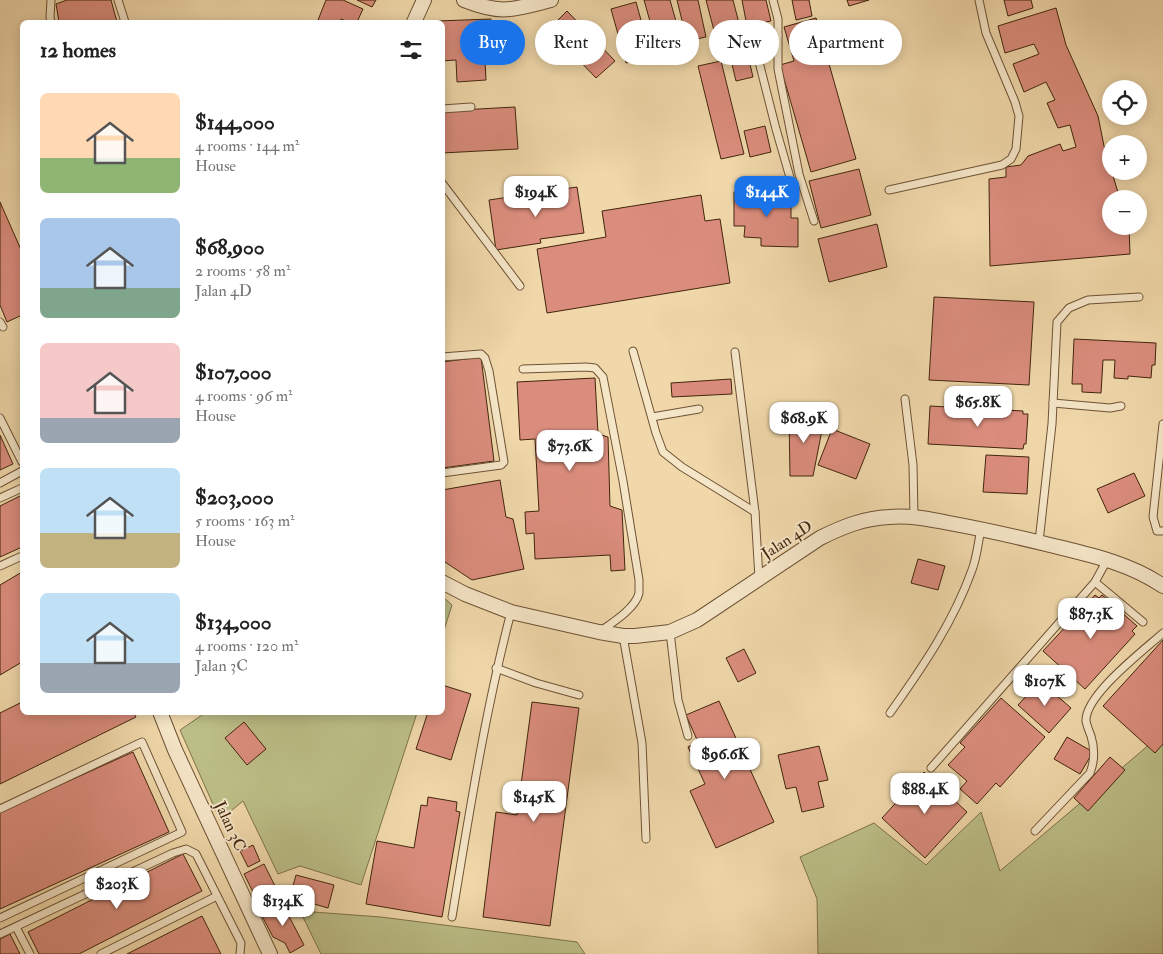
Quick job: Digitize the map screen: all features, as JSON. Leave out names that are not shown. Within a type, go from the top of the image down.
[{"type":"street","points":[[415,20],[424,0]]},
{"type":"street","points":[[464,0],[481,7],[509,10],[551,0]]},
{"type":"street","name":"Jalan 4D","points":[[445,584],[465,594],[510,612],[599,632],[622,636],[636,636],[670,632],[697,620],[820,538],[842,527],[864,520],[914,517],[981,529],[1106,560],[1148,575],[1163,586]]},
{"type":"street","name":"Jalan 3C","points":[[161,715],[175,750],[270,954]]},
{"type":"lane","points":[[51,0],[51,20]]},
{"type":"lane","points":[[118,0],[123,20]]},
{"type":"lane","points":[[773,0],[778,20]]},
{"type":"lane","points":[[890,190],[1002,165],[1011,159],[1016,149],[1018,116],[1015,102],[986,33],[979,0]]},
{"type":"lane","points":[[761,65],[791,181],[786,190]]},
{"type":"lane","points":[[778,65],[799,174],[814,221]]},
{"type":"lane","points":[[445,109],[472,107]]},
{"type":"lane","points":[[445,187],[520,286]]},
{"type":"lane","points":[[1039,542],[1053,403],[1057,322],[1069,308],[1088,300],[1139,297]]},
{"type":"lane","points":[[633,351],[664,452],[682,467],[755,512]]},
{"type":"lane","points":[[735,352],[755,512],[759,579]]},
{"type":"lane","points":[[445,357],[481,354],[485,358],[489,371],[504,462],[501,465],[445,473]]},
{"type":"lane","points":[[524,369],[586,367],[595,368],[603,377],[624,481],[639,580],[639,593],[635,602],[620,617],[599,632]]},
{"type":"lane","points":[[906,399],[913,465],[914,517]]},
{"type":"lane","points":[[1053,403],[1110,408],[1120,406]]},
{"type":"lane","points":[[652,418],[699,408]]},
{"type":"lane","points":[[0,418],[20,458]]},
{"type":"lane","points":[[1163,424],[1153,517],[1157,531],[1163,532]]},
{"type":"lane","points":[[0,483],[20,472]]},
{"type":"lane","points":[[0,498],[20,489]]},
{"type":"lane","points":[[890,713],[931,654],[959,602],[973,568],[981,529]]},
{"type":"lane","points":[[0,566],[20,557]]},
{"type":"lane","points":[[931,768],[1095,582],[1106,560]]},
{"type":"lane","points":[[1095,582],[1143,622]]},
{"type":"lane","points":[[452,917],[481,744],[496,668],[510,612]]},
{"type":"lane","points":[[670,632],[678,700],[688,736]]},
{"type":"lane","points":[[1035,831],[1090,773],[1094,751],[1086,722],[1088,711],[1094,700],[1109,681],[1163,633]]},
{"type":"lane","points":[[622,636],[642,743],[646,839]]},
{"type":"lane","points":[[496,668],[536,683],[579,695]]},
{"type":"lane","points":[[0,809],[142,742],[182,832],[0,918]]},
{"type":"lane","points":[[0,934],[173,853],[186,849],[196,854],[241,943],[240,954]]},
{"type":"lane","points":[[101,954],[217,896]]},
{"type":"lane","points":[[16,927],[30,954]]},
{"type":"green space","points":[[445,599],[452,605],[445,627]]},
{"type":"green space","points":[[202,715],[416,715],[361,885],[300,866],[278,874],[243,801],[220,820],[180,730]]},
{"type":"green space","points":[[1163,733],[1163,954],[818,954],[817,899],[800,857],[874,823],[926,865],[981,812],[1000,871]]},
{"type":"green space","points":[[300,911],[381,917],[577,942],[585,954],[321,954]]},
{"type":"building","points":[[67,0],[111,0],[116,20],[59,20],[56,4]]},
{"type":"building","points":[[326,0],[343,0],[363,9],[358,20],[318,20]]},
{"type":"building","points":[[357,0],[376,0],[372,7]]},
{"type":"building","points":[[644,0],[670,0],[676,20],[650,20]]},
{"type":"building","points":[[677,0],[698,0],[706,37],[699,38],[699,20],[682,20]]},
{"type":"building","points":[[706,0],[733,0],[738,20],[711,20]]},
{"type":"building","points":[[742,0],[766,0],[771,20],[746,20]]},
{"type":"building","points":[[792,0],[809,0],[812,16],[796,20]]},
{"type":"building","points":[[847,0],[869,0],[849,6]]},
{"type":"building","points":[[1004,0],[1031,0],[1033,8],[1008,16]]},
{"type":"building","points":[[636,2],[641,20],[616,20],[616,27],[611,9]]},
{"type":"building","points":[[1056,8],[1066,45],[1098,116],[1102,136],[1102,180],[1114,180],[1117,190],[1102,190],[1102,235],[1129,235],[1130,254],[990,266],[989,179],[1006,177],[1006,167],[1021,165],[1028,156],[1060,144],[1063,151],[1076,147],[1070,125],[1058,128],[1047,103],[1055,100],[1046,82],[1024,92],[1013,64],[1039,54],[1034,44],[1005,53],[998,26]]},
{"type":"building","points":[[567,11],[576,20],[558,20]]},
{"type":"building","points":[[460,20],[460,65],[485,65],[486,80],[457,82],[456,60],[445,61],[445,21]]},
{"type":"building","points":[[789,26],[789,44],[784,27]]},
{"type":"building","points":[[606,52],[615,61],[596,78],[584,65],[606,65]]},
{"type":"building","points":[[789,62],[789,65],[829,65],[856,159],[811,172],[780,65]]},
{"type":"building","points":[[709,64],[722,65],[744,154],[721,159],[698,66]]},
{"type":"building","points":[[732,65],[750,65],[753,77],[736,81]]},
{"type":"building","points":[[515,107],[518,149],[445,153],[445,111]]},
{"type":"building","points":[[765,126],[771,152],[750,157],[744,131]]},
{"type":"building","points":[[859,169],[871,215],[821,228],[809,181]]},
{"type":"building","points":[[577,187],[584,233],[540,239],[541,243],[496,250],[489,200]]},
{"type":"building","points":[[734,192],[791,193],[791,218],[798,218],[798,247],[761,246],[761,238],[744,237],[745,226],[734,226]]},
{"type":"building","points":[[701,195],[705,221],[720,219],[730,283],[547,313],[537,249],[606,237],[602,211]]},
{"type":"building","points":[[0,202],[20,247],[20,316],[7,322],[0,305]]},
{"type":"building","points":[[877,224],[887,267],[829,282],[818,239]]},
{"type":"building","points":[[934,297],[1034,302],[1029,385],[929,380]]},
{"type":"building","points":[[1074,339],[1156,343],[1155,365],[1152,365],[1151,378],[1128,376],[1128,379],[1114,378],[1115,360],[1103,360],[1101,393],[1082,392],[1082,384],[1072,384]]},
{"type":"building","points":[[481,357],[494,461],[445,468],[445,362]]},
{"type":"building","points":[[595,378],[598,434],[608,437],[610,506],[622,510],[625,570],[611,571],[610,555],[535,559],[534,533],[526,534],[525,512],[539,511],[535,439],[520,440],[517,382]]},
{"type":"building","points":[[731,379],[732,394],[672,397],[671,383]]},
{"type":"building","points":[[930,406],[1023,411],[1023,414],[1028,414],[1026,444],[1024,444],[1023,449],[928,444]]},
{"type":"building","points":[[825,415],[813,476],[790,476],[789,416]]},
{"type":"building","points":[[832,429],[870,444],[856,479],[818,465]]},
{"type":"building","points":[[0,435],[13,464],[0,470]]},
{"type":"building","points":[[986,455],[1029,457],[1027,494],[983,492]]},
{"type":"building","points":[[1134,473],[1145,496],[1108,513],[1097,489]]},
{"type":"building","points":[[500,480],[506,517],[513,519],[524,569],[472,580],[445,562],[445,489]]},
{"type":"building","points":[[20,496],[20,548],[0,557],[0,506]]},
{"type":"building","points":[[918,559],[945,566],[938,590],[911,583]]},
{"type":"building","points":[[20,573],[20,663],[0,675],[0,585]]},
{"type":"building","points":[[1095,595],[1099,598],[1102,595],[1137,626],[1132,631],[1135,634],[1085,689],[1043,651]]},
{"type":"building","points":[[1163,640],[1163,744],[1155,753],[1103,706]]},
{"type":"building","points":[[744,649],[756,673],[738,682],[726,658]]},
{"type":"building","points":[[1040,681],[1071,708],[1049,733],[1018,705]]},
{"type":"building","points":[[445,686],[471,694],[451,760],[416,749],[427,715],[445,715]]},
{"type":"building","points":[[1001,698],[1045,737],[1000,787],[996,783],[977,804],[960,789],[967,781],[948,765],[965,747],[960,743]]},
{"type":"building","points":[[719,701],[774,822],[716,848],[690,791],[705,784],[688,747],[698,742],[686,715]]},
{"type":"building","points":[[532,702],[579,708],[550,926],[483,917],[496,812],[517,815]]},
{"type":"building","points":[[20,703],[20,715],[135,715],[136,717],[0,784],[0,713]]},
{"type":"building","points":[[244,722],[266,749],[247,765],[225,738]]},
{"type":"building","points":[[1067,737],[1093,752],[1080,774],[1054,759]]},
{"type":"building","points":[[819,746],[828,780],[818,782],[824,807],[802,812],[796,787],[786,789],[778,755]]},
{"type":"building","points":[[133,752],[169,832],[0,909],[0,812]]},
{"type":"building","points":[[1110,757],[1125,770],[1088,811],[1074,798]]},
{"type":"building","points":[[924,772],[967,812],[925,858],[882,818]]},
{"type":"building","points":[[428,797],[457,802],[456,811],[460,812],[442,917],[366,904],[377,841],[414,848],[421,805],[427,806]]},
{"type":"building","points":[[253,845],[260,861],[248,867],[240,851]]},
{"type":"building","points":[[183,854],[202,891],[79,954],[39,954],[28,932]]},
{"type":"building","points":[[264,864],[279,894],[259,904],[244,874]]},
{"type":"building","points":[[296,875],[334,885],[328,908],[290,897]]},
{"type":"building","points":[[282,903],[304,945],[290,953],[285,943],[273,937],[261,914]]},
{"type":"building","points":[[202,916],[221,954],[127,954]]},
{"type":"building","points":[[10,934],[20,954],[0,954],[0,939]]}]
